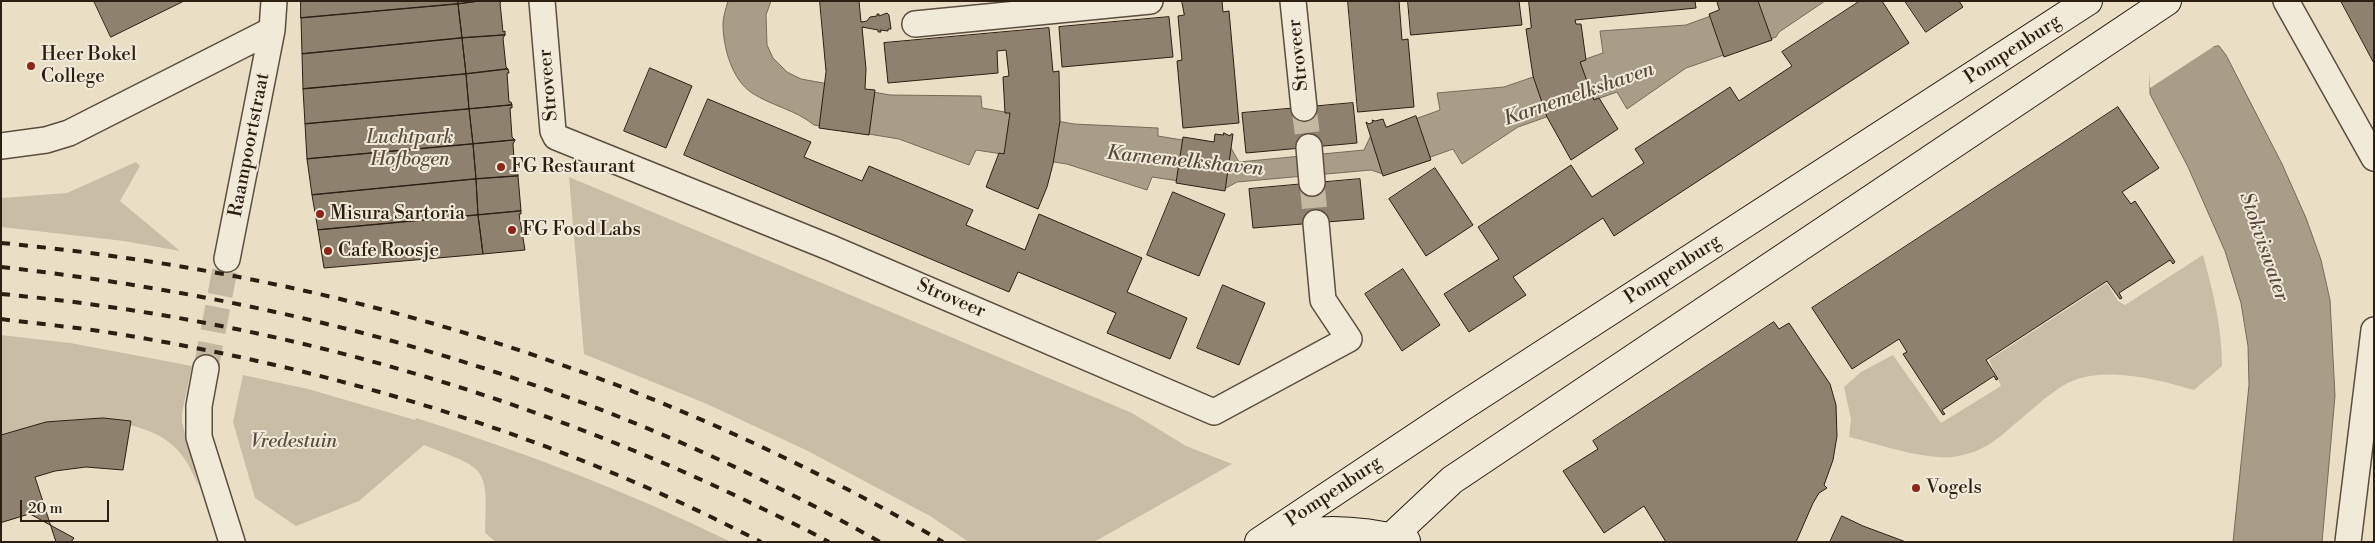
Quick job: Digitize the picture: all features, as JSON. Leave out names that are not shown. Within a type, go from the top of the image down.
[{"type":"street","name":"Raampoortstraat","points":[[227,259],[272,30],[274,1]]},
{"type":"street","name":"Stroveer","points":[[542,1],[553,130],[556,137],[831,248],[1214,412],[1349,339],[1322,300],[1316,223]]},
{"type":"street","points":[[915,24],[1150,1]]},
{"type":"street","name":"Stroveer","points":[[1293,1],[1304,108]]},
{"type":"street","name":"Pompenburg","points":[[1259,542],[1457,410],[2088,1]]},
{"type":"street","name":"Pompenburg","points":[[1269,542],[1298,534],[1315,532],[1351,532],[1396,540],[1452,480],[2167,1]]},
{"type":"street","points":[[2286,1],[2374,158]]},
{"type":"street","name":"Raampoortstraat","points":[[1,146],[46,140],[69,134],[272,30]]},
{"type":"street","points":[[1308,147],[1312,183]]},
{"type":"street","points":[[2348,542],[2374,330]]},
{"type":"street","points":[[206,368],[199,406],[199,437],[232,542]]},
{"type":"green space","points":[[136,162],[140,166],[120,201],[180,251],[124,241],[1,227],[1,198],[67,193]]},
{"type":"green space","points":[[569,177],[1132,413],[1186,446],[1232,464],[1094,542],[969,542],[930,516],[808,451],[707,404],[584,354]]},
{"type":"green space","points":[[2203,255],[2219,323],[2222,366],[2194,390],[2126,375],[2091,376],[2075,380],[2049,395],[1990,444],[1976,451],[1958,456],[1933,457],[1849,437],[1851,419],[1844,387],[1861,372],[1893,355],[1941,423],[2001,386],[1989,360],[2107,283],[2118,301],[2125,305]]},
{"type":"green space","points":[[1,335],[70,343],[192,366],[182,413],[182,422],[199,487],[187,463],[174,446],[155,434],[130,425],[130,421],[97,419],[65,421],[33,426],[1,435]]},
{"type":"green space","name":"Vredestuin","points":[[243,375],[308,389],[415,420],[416,418],[496,445],[576,474],[654,506],[731,542],[496,542],[485,533],[485,494],[479,472],[460,460],[424,445],[359,501],[296,526],[255,498],[233,422]]},
{"type":"water","name":"Karnemelkshaven","points":[[728,1],[771,1],[766,15],[767,45],[773,58],[787,72],[801,79],[890,95],[981,96],[982,108],[1074,124],[1158,128],[1158,136],[1231,148],[1239,162],[1364,150],[1371,135],[1440,110],[1437,93],[1504,87],[1603,53],[1600,31],[1686,25],[1752,1],[1825,1],[1779,32],[1776,37],[1686,68],[1627,109],[1617,92],[1518,127],[1462,164],[1453,149],[1383,174],[1371,170],[1237,182],[1226,188],[1152,177],[1147,190],[1067,164],[976,150],[969,165],[899,139],[814,125],[800,115],[752,93],[739,80],[730,62],[723,33],[723,21]]},
{"type":"water","name":"Stokviswater","points":[[2219,46],[2226,55],[2282,164],[2306,218],[2321,260],[2330,300],[2335,396],[2322,542],[2233,542],[2249,385],[2248,346],[2241,303],[2225,251],[2188,167],[2150,94],[2150,69],[2206,48]]},
{"type":"pier","points":[[2112,1],[2183,1],[2207,45],[2216,45],[2150,88],[2149,72]]},
{"type":"building","points":[[94,1],[184,1],[111,37]]},
{"type":"building","points":[[301,1],[458,1],[458,4],[301,18]]},
{"type":"building","points":[[458,1],[480,1],[458,4]]},
{"type":"building","points":[[502,1],[500,3],[503,32],[505,31],[505,35],[462,38],[458,4]]},
{"type":"building","points":[[820,1],[859,1],[861,22],[867,21],[870,17],[877,16],[877,14],[879,16],[887,13],[889,15],[891,29],[888,29],[888,31],[880,30],[881,32],[878,32],[878,30],[862,27],[866,69],[865,89],[875,90],[869,135],[819,128],[826,72]]},
{"type":"building","points":[[1182,1],[1222,1],[1223,12],[1229,11],[1239,123],[1183,128],[1177,61],[1182,60],[1178,16],[1184,15]]},
{"type":"building","points":[[1348,1],[1399,1],[1402,40],[1408,39],[1414,107],[1358,112]]},
{"type":"building","points":[[1408,1],[1519,1],[1522,25],[1411,35]]},
{"type":"building","points":[[1529,1],[1695,1],[1696,8],[1575,20],[1576,24],[1581,24],[1586,60],[1580,62],[1594,100],[1599,98],[1618,129],[1571,160],[1547,117],[1533,76],[1526,29],[1531,28]]},
{"type":"building","points":[[1717,1],[1758,1],[1772,40],[1724,57],[1709,14],[1719,10]]},
{"type":"building","points":[[1860,1],[1882,1],[1909,43],[1614,236],[1603,218],[1513,277],[1526,295],[1469,332],[1444,294],[1499,259],[1478,227],[1571,165],[1592,197],[1644,163],[1635,149],[1730,87],[1739,101],[1792,66],[1782,52]]},
{"type":"building","points":[[1905,1],[1959,1],[1963,7],[1926,32]]},
{"type":"building","points":[[2341,1],[2374,1],[2374,63]]},
{"type":"building","points":[[458,4],[462,38],[302,54],[301,18]]},
{"type":"building","points":[[1169,17],[1173,57],[1062,67],[1059,27]]},
{"type":"building","points":[[1049,28],[1053,72],[1059,71],[1060,121],[1053,164],[1047,187],[1038,209],[986,187],[999,153],[1004,154],[1010,113],[1005,113],[1003,77],[1009,76],[1006,50],[997,51],[998,73],[888,83],[884,43]]},
{"type":"building","points":[[505,35],[503,38],[506,67],[508,69],[466,74],[462,38]]},
{"type":"building","points":[[462,38],[466,74],[303,89],[302,54]]},
{"type":"building","points":[[650,68],[692,86],[666,148],[624,131]]},
{"type":"building","points":[[508,69],[509,102],[512,105],[469,109],[466,74]]},
{"type":"building","points":[[466,74],[469,109],[305,124],[303,89]]},
{"type":"building","points":[[708,99],[811,142],[804,157],[862,181],[869,166],[973,210],[966,225],[1025,250],[1039,214],[1142,258],[1127,292],[1187,318],[1170,359],[1107,333],[1116,313],[1081,298],[1018,272],[1009,292],[684,155]]},
{"type":"building","points":[[1353,103],[1357,143],[1246,153],[1242,113]]},
{"type":"building","points":[[512,105],[512,108],[510,108],[512,137],[515,140],[473,144],[469,109]]},
{"type":"building","points":[[2118,107],[2159,168],[2122,192],[2131,204],[2135,201],[2175,262],[2173,264],[2170,260],[2119,293],[2122,298],[2120,299],[2107,281],[1986,360],[1998,379],[1996,380],[1994,376],[1942,410],[1945,414],[1943,415],[1903,354],[1907,352],[1899,339],[1852,369],[1812,308]]},
{"type":"building","points":[[469,109],[473,144],[307,159],[305,124]]},
{"type":"building","points":[[1416,116],[1431,160],[1383,176],[1366,122],[1369,124],[1373,122],[1372,120],[1383,119],[1386,127]]},
{"type":"building","points":[[1224,133],[1230,136],[1233,134],[1225,191],[1176,183],[1183,137],[1214,142],[1215,134],[1223,135]]},
{"type":"building","points":[[515,140],[513,144],[515,173],[518,172],[518,176],[476,179],[473,144]]},
{"type":"building","points":[[473,144],[476,179],[312,195],[307,159]]},
{"type":"building","points":[[1435,168],[1473,225],[1426,256],[1389,199]]},
{"type":"building","points":[[518,176],[521,211],[478,215],[476,179]]},
{"type":"building","points":[[476,179],[478,215],[318,230],[312,195]]},
{"type":"building","points":[[1360,179],[1364,219],[1253,228],[1249,189]]},
{"type":"building","points":[[1173,192],[1225,214],[1199,276],[1147,255]]},
{"type":"building","points":[[521,211],[521,214],[519,214],[525,250],[483,254],[478,215]]},
{"type":"building","points":[[478,215],[483,254],[324,268],[318,230]]},
{"type":"building","points":[[1403,269],[1440,325],[1402,351],[1365,294]]},
{"type":"building","points":[[1223,285],[1265,303],[1239,365],[1197,348]]},
{"type":"building","points":[[1774,322],[1779,329],[1789,323],[1830,384],[1836,405],[1837,436],[1833,460],[1824,485],[1827,488],[1819,493],[1813,503],[1796,542],[1666,542],[1644,506],[1604,533],[1563,471],[1598,449],[1593,441]]},
{"type":"building","points":[[103,418],[131,421],[123,470],[86,467],[55,471],[35,477],[56,542],[1,542],[1,435],[46,422]]},
{"type":"building","points":[[30,514],[74,538],[71,542],[1,542],[1,523]]},
{"type":"building","points":[[1842,516],[1863,526],[1906,542],[1830,542]]},
{"type":"tunnel","points":[[1304,108],[1309,147]]},
{"type":"tunnel","points":[[1312,183],[1316,223]]},
{"type":"tunnel","points":[[206,368],[227,259]]},
{"type":"railway","points":[[1,243],[127,258],[250,279],[371,307],[489,340],[605,381],[719,428],[832,481],[943,542]]},
{"type":"railway","points":[[1,267],[117,282],[232,303],[344,328],[455,359],[564,396],[671,438],[776,487],[880,542]]},
{"type":"railway","points":[[1,294],[98,305],[195,321],[290,341],[385,365],[479,394],[572,426],[662,463],[751,503],[829,542]]},
{"type":"railway","points":[[1,319],[98,331],[196,348],[363,387],[526,439],[606,470],[684,504],[761,542]]},
{"type":"place","name":"Heer Bokel College","points":[[31,66]]},
{"type":"place","name":"FG Restaurant","points":[[501,167]]},
{"type":"place","name":"Misura Sartoria","points":[[320,214]]},
{"type":"place","name":"FG Food Labs","points":[[512,230]]},
{"type":"place","name":"Cafe Roosje","points":[[328,251]]},
{"type":"place","name":"Vogels","points":[[1916,488]]},
{"type":"park label","name":"Luchtpark Hofbogen","points":[[410,149]]}]
